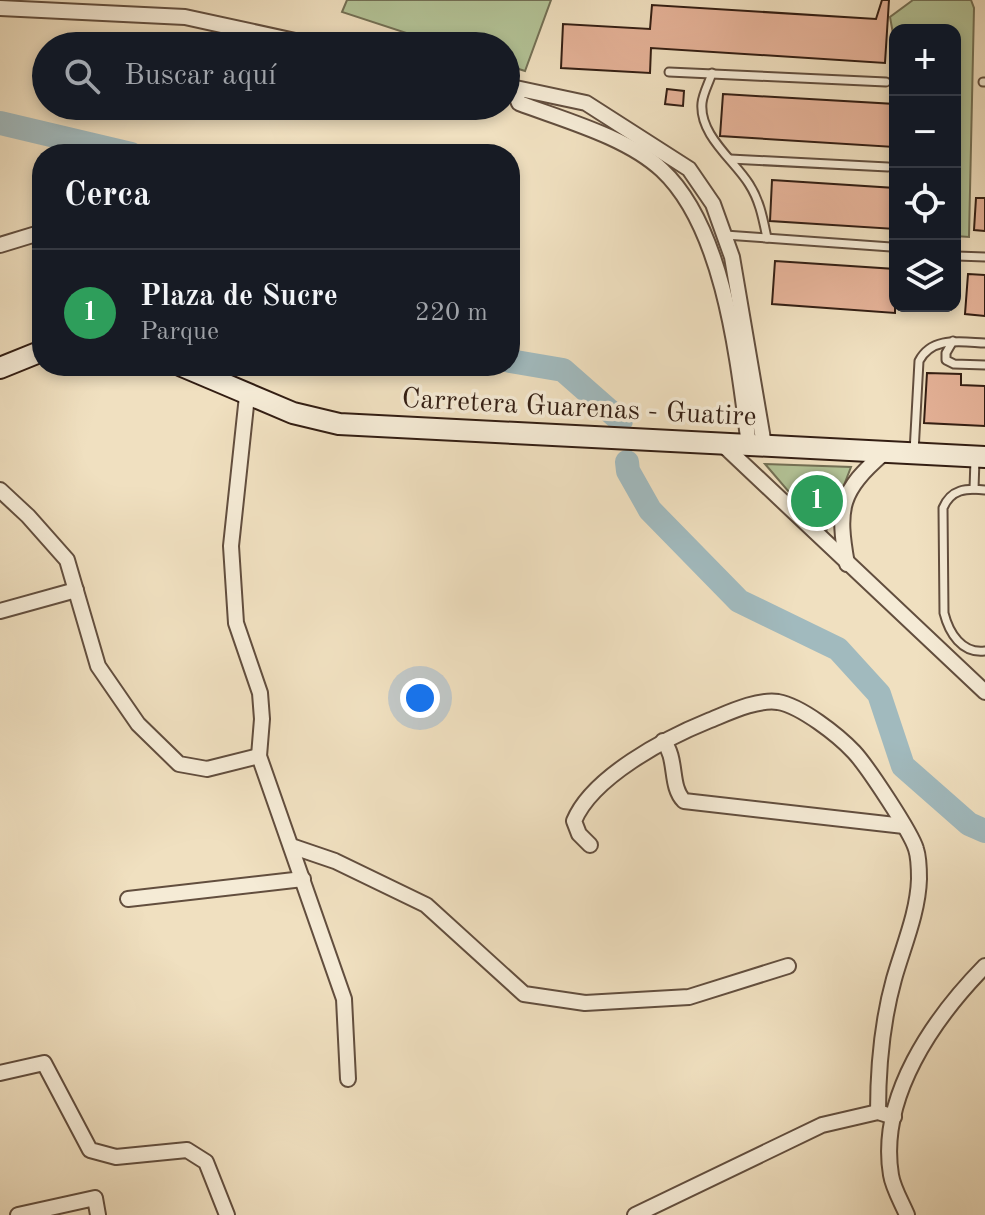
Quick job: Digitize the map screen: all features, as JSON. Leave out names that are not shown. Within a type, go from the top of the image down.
[{"type":"main road","points":[[0,368],[32,355]]},
{"type":"main road","name":"Carretera Guarenas - Guatire","points":[[204,376],[293,413],[339,424],[980,457]]},
{"type":"street","points":[[0,8],[185,17],[254,32]]},
{"type":"street","points":[[520,88],[586,103],[689,169],[713,204],[732,257],[757,445]]},
{"type":"street","points":[[520,103],[612,138],[661,168],[690,201],[707,241],[721,290],[757,445]]},
{"type":"street","points":[[0,245],[32,235]]},
{"type":"street","points":[[247,396],[231,546],[236,623],[260,693],[262,719],[259,756],[344,999],[348,1079]]},
{"type":"street","points":[[712,444],[985,692]]},
{"type":"street","points":[[847,564],[841,529],[847,495],[856,479],[884,453]]},
{"type":"street","points":[[0,490],[67,560],[98,666],[138,724],[179,764],[207,769],[259,756]]},
{"type":"street","points":[[0,611],[76,590]]},
{"type":"street","points":[[590,845],[579,834],[574,821],[597,790],[624,766],[663,741],[729,712],[766,702],[796,707],[854,752],[917,850],[919,883],[893,983],[881,1045],[878,1112]]},
{"type":"street","points":[[663,741],[670,749],[678,791],[684,801],[904,826]]},
{"type":"street","points":[[291,846],[335,861],[426,905],[524,994],[585,1003],[689,997],[788,966]]},
{"type":"street","points":[[128,899],[303,879]]},
{"type":"street","points":[[907,1215],[891,1176],[894,1117],[913,1062],[934,1026],[985,966]]},
{"type":"street","points":[[0,1073],[44,1063],[90,1150],[116,1157],[187,1150],[197,1156],[206,1162],[227,1215]]},
{"type":"street","points":[[635,1215],[822,1125],[878,1112],[894,1117]]},
{"type":"street","points":[[18,1215],[95,1198],[98,1215]]},
{"type":"lane","points":[[669,72],[886,82]]},
{"type":"lane","points":[[712,73],[702,104],[703,118],[711,135],[759,202],[767,238]]},
{"type":"lane","points":[[730,159],[888,167]]},
{"type":"lane","points":[[723,234],[889,247]]},
{"type":"lane","points":[[961,256],[985,257]]},
{"type":"lane","points":[[953,341],[946,353],[946,360],[954,364],[985,365]]},
{"type":"lane","points":[[914,454],[919,361],[924,351],[931,346],[953,341],[985,343]]},
{"type":"lane","points":[[974,489],[980,457]]},
{"type":"lane","points":[[985,490],[960,490],[947,500],[943,508],[944,613],[948,628],[959,643],[971,650],[985,651]]},
{"type":"lane","points":[[954,665],[971,650]]},
{"type":"green space","points":[[347,0],[551,0],[525,71],[520,69],[520,32],[403,32],[342,12]]},
{"type":"green space","points":[[913,0],[971,0],[974,8],[969,237],[961,236],[961,24],[891,24],[890,17]]},
{"type":"green space","points":[[765,464],[851,467],[825,534]]},
{"type":"building","points":[[882,0],[889,0],[885,63],[651,48],[650,73],[561,68],[563,24],[650,29],[652,5],[876,19]]},
{"type":"building","points":[[667,89],[684,91],[683,106],[665,104]]},
{"type":"building","points":[[723,94],[889,104],[889,147],[720,136]]},
{"type":"building","points":[[772,180],[889,188],[889,229],[770,221]]},
{"type":"building","points":[[976,198],[985,198],[985,231],[974,230]]},
{"type":"building","points":[[775,261],[889,269],[889,312],[895,313],[772,304]]},
{"type":"building","points":[[968,274],[985,275],[985,316],[965,314]]},
{"type":"building","points":[[927,373],[961,374],[961,385],[985,386],[985,426],[924,423]]},
{"type":"waterway","points":[[0,123],[89,144]]},
{"type":"waterway","points":[[520,363],[563,370],[621,421]]},
{"type":"waterway","points":[[627,462],[628,471],[650,510],[739,601],[838,649],[879,694],[903,766],[969,824],[985,831]]},
{"type":"place","name":"Plaza de Sucre","points":[[817,501]]}]
